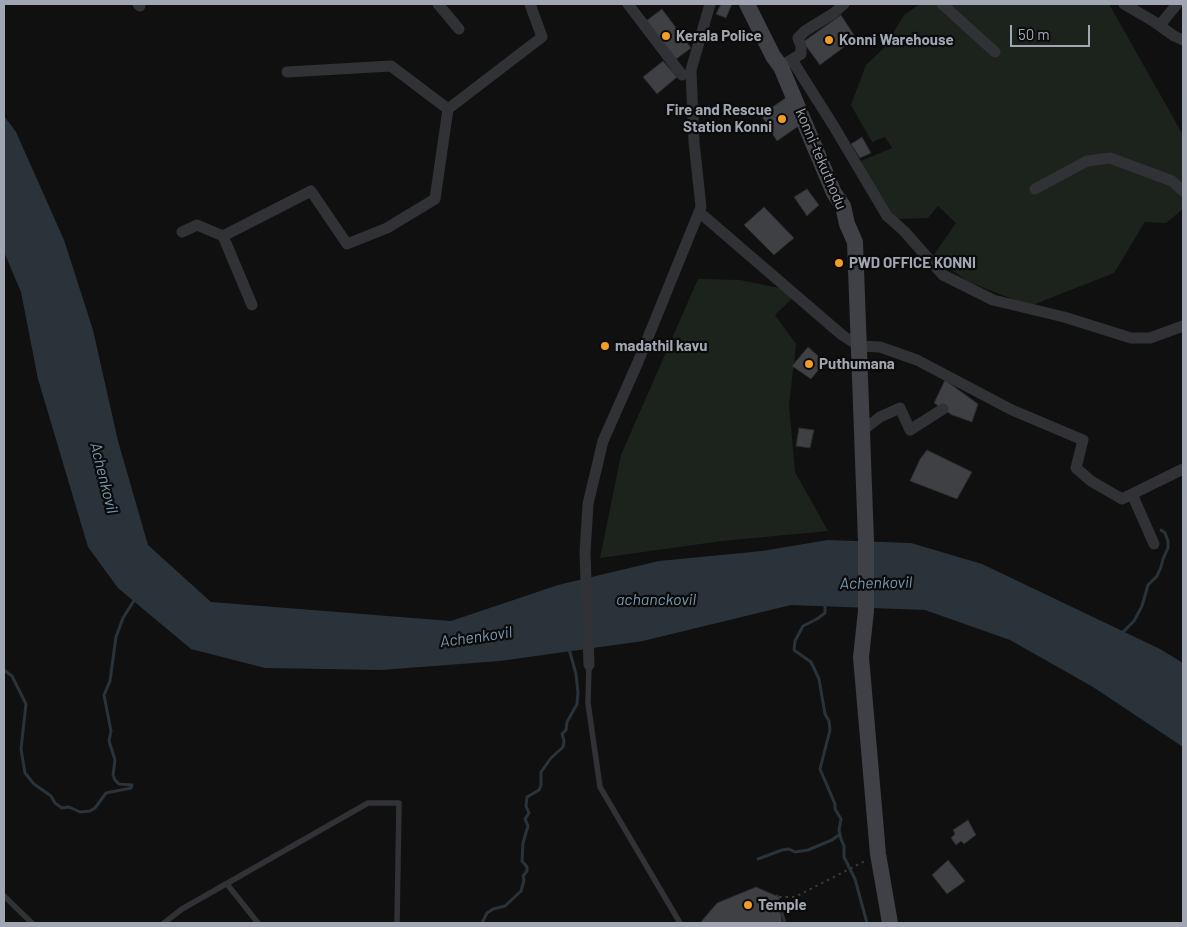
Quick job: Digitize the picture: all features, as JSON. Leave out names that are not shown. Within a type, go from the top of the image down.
[{"type":"main road","name":"konni-tekuthodu","points":[[747,4],[773,56],[786,63],[834,193],[843,206],[847,224],[855,242],[866,541],[866,611],[861,657],[878,854],[890,923]]},
{"type":"street","points":[[438,4],[459,29]]},
{"type":"street","points":[[223,236],[311,191],[347,244],[387,228],[435,199],[448,109],[542,37],[530,4]]},
{"type":"street","points":[[628,4],[682,75]]},
{"type":"street","points":[[589,664],[584,553],[588,504],[602,441],[638,362],[701,207],[694,142],[691,70],[710,4]]},
{"type":"street","points":[[844,4],[834,13],[805,30],[798,38],[801,54],[786,63],[833,125],[887,216],[904,231],[943,275],[993,300],[1064,317],[1131,338],[1150,338],[1183,326]]},
{"type":"street","points":[[942,4],[995,52]]},
{"type":"street","points":[[1124,4],[1183,40]]},
{"type":"street","points":[[1160,26],[1177,4]]},
{"type":"street","points":[[287,72],[391,66],[448,109]]},
{"type":"street","points":[[1035,189],[1087,161],[1110,158],[1172,181],[1183,191]]},
{"type":"street","points":[[698,212],[842,335],[859,346],[880,347],[917,360],[1012,410],[1083,440],[1076,468],[1091,481],[1122,499],[1183,469]]},
{"type":"street","points":[[182,232],[197,225],[223,236],[252,305]]},
{"type":"street","points":[[862,438],[880,417],[900,408],[910,430],[943,409]]},
{"type":"street","points":[[1132,494],[1154,544]]},
{"type":"lane","points":[[589,664],[588,703],[600,787],[680,923]]},
{"type":"lane","points":[[164,923],[182,909],[368,804],[399,803],[397,923]]},
{"type":"lane","points":[[227,884],[258,923]]},
{"type":"lane","points":[[4,896],[32,923]]},
{"type":"path","points":[[779,897],[795,898],[878,854]]},
{"type":"shaded area","points":[[920,4],[1109,4],[1183,135],[1183,209],[1166,223],[1145,222],[1114,273],[1030,306],[967,281],[933,256],[956,223],[938,206],[928,218],[896,219],[884,209],[861,161],[892,148],[885,137],[872,142],[851,105],[866,65],[884,48],[904,15]]},
{"type":"shaded area","points":[[698,279],[740,280],[799,292],[775,315],[796,344],[789,405],[795,472],[828,531],[722,541],[600,558],[621,455]]},
{"type":"water","name":"achanckovil","points":[[4,116],[16,132],[64,240],[93,330],[118,441],[148,545],[211,602],[451,621],[558,585],[659,561],[762,551],[828,540],[911,543],[982,564],[1160,649],[1183,663],[1183,747],[1093,687],[1010,640],[925,610],[791,605],[643,641],[500,661],[381,670],[265,668],[191,649],[118,588],[88,547],[38,379],[21,292],[4,252]]},
{"type":"building","points":[[721,4],[732,4],[726,18],[716,14]]},
{"type":"building","name":"Kerala Police","points":[[662,9],[691,48],[671,63],[642,24]]},
{"type":"building","name":"Konni Warehouse","points":[[841,15],[856,38],[820,65],[803,42]]},
{"type":"building","points":[[663,61],[677,77],[657,94],[643,77]]},
{"type":"building","name":"Fire and Rescue Station Konni","points":[[787,97],[803,123],[777,141],[761,115]]},
{"type":"building","points":[[862,137],[871,153],[860,158],[851,144]]},
{"type":"building","points":[[807,189],[819,205],[807,216],[794,197]]},
{"type":"building","points":[[764,207],[794,238],[774,255],[744,225]]},
{"type":"building","name":"Puthumana","points":[[808,347],[825,362],[811,379],[792,366]]},
{"type":"building","points":[[945,380],[978,404],[972,422],[952,415],[934,403]]},
{"type":"building","points":[[799,428],[814,430],[810,448],[796,446]]},
{"type":"building","points":[[927,450],[972,472],[957,499],[910,481],[920,459]]},
{"type":"building","points":[[968,820],[976,835],[964,844],[961,841],[956,845],[951,838],[955,834],[953,830]]},
{"type":"building","points":[[948,860],[965,881],[947,894],[932,875]]},
{"type":"building","name":"Temple","points":[[756,887],[779,897],[782,923],[700,923],[717,903]]},
{"type":"waterway","points":[[1120,635],[1134,621],[1142,606],[1148,585],[1157,576],[1161,567],[1168,548],[1165,533],[1161,530]]},
{"type":"waterway","points":[[132,785],[119,784],[113,775],[115,760],[109,741],[111,731],[104,695],[110,681],[116,637],[123,618],[135,599]]},
{"type":"waterway","points":[[825,602],[825,613],[803,626],[795,641],[794,650],[811,662],[819,679],[825,714],[829,721],[830,730],[820,769],[835,804],[835,809],[841,819],[839,830],[844,846],[844,857],[855,879],[867,923]]},
{"type":"waterway","points":[[482,923],[487,913],[493,909],[505,906],[521,891],[524,880],[523,876],[527,871],[527,867],[522,861],[523,843],[528,826],[525,819],[529,813],[526,806],[527,797],[539,790],[541,772],[551,758],[563,747],[562,734],[566,730],[567,722],[577,704],[576,674],[569,649]]},
{"type":"waterway","points":[[4,670],[12,676],[26,704],[21,749],[25,773],[34,784],[51,796],[55,803],[62,808],[69,807],[80,812],[90,811],[95,808],[106,793],[131,788],[132,785]]},
{"type":"waterway","points":[[758,859],[782,850],[789,849],[795,852],[808,850],[832,840],[840,834]]},
{"type":"waterway","points":[[777,896],[785,923]]},
{"type":"place","name":"Kerala Police","points":[[666,36]]},
{"type":"place","name":"Konni Warehouse","points":[[829,40]]},
{"type":"place","name":"Fire and Rescue Station Konni","points":[[782,119]]},
{"type":"place","name":"PWD OFFICE KONNI","points":[[839,263]]},
{"type":"place","name":"madathil kavu","points":[[605,346]]},
{"type":"place","name":"Puthumana","points":[[809,364]]},
{"type":"place","name":"Temple","points":[[748,905]]},
{"type":"water label","name":"Achenkovil","points":[[104,478]]},
{"type":"water label","name":"Achenkovil","points":[[876,583]]},
{"type":"water label","name":"Achenkovil","points":[[476,637]]}]
